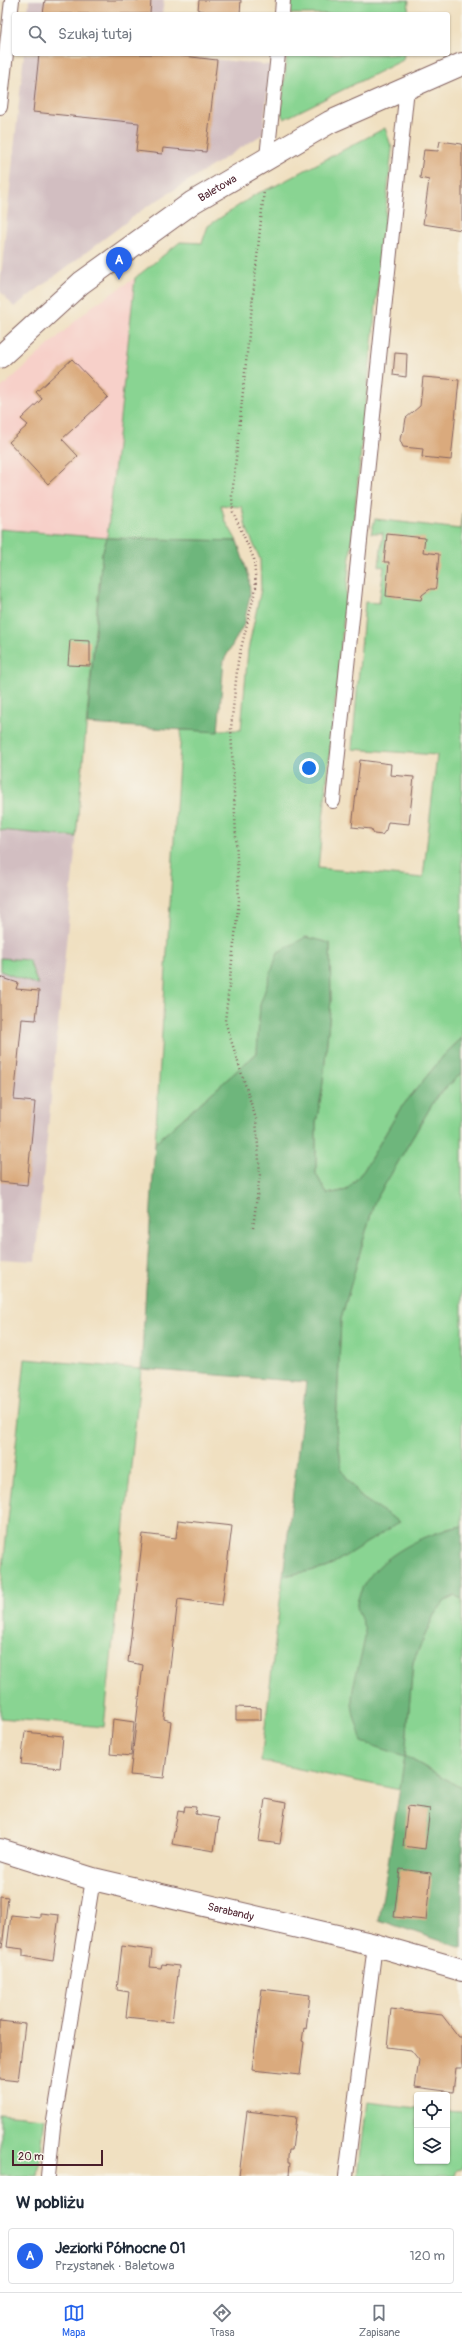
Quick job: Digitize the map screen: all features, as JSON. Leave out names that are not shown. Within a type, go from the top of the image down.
[{"type":"street","name":"Baletowa","points":[[0,357],[76,288],[109,262],[193,202],[267,157],[330,122],[462,64]]},
{"type":"street","name":"Sarabandy","points":[[0,1850],[93,1879],[375,1945],[462,1970]]},
{"type":"lane","points":[[0,107],[12,0]]},
{"type":"lane","points":[[282,12],[283,0]]},
{"type":"lane","points":[[267,157],[278,56]]},
{"type":"lane","points":[[333,801],[407,88]]},
{"type":"lane","points":[[48,2176],[53,2127],[93,1879]]},
{"type":"lane","points":[[346,2176],[375,1945]]},
{"type":"path","points":[[252,1227],[260,1174],[256,1119],[226,1021],[240,901],[231,728],[238,661],[256,587],[254,559],[233,512],[232,496],[267,157]]},
{"type":"shaded area","points":[[29,0],[164,0],[162,12],[28,12]]},
{"type":"shaded area","points":[[24,56],[185,56],[270,65],[263,134],[142,210],[14,307],[0,291]]},
{"type":"shaded area","points":[[135,278],[107,538],[0,529],[0,389],[91,307]]},
{"type":"shaded area","points":[[0,803],[79,811],[35,1261],[0,1259]]},
{"type":"green space","points":[[291,0],[409,0],[408,12],[290,12]]},
{"type":"green space","points":[[287,56],[404,56],[403,60],[284,119],[281,113]]},
{"type":"green space","points":[[385,128],[392,149],[318,868],[423,878],[437,755],[352,749],[365,602],[379,603],[384,567],[379,566],[383,533],[371,533],[375,519],[460,529],[462,513],[462,1038],[445,1054],[400,1109],[364,1170],[347,1190],[327,1194],[316,1174],[316,1123],[322,1091],[331,1001],[330,943],[260,1005],[257,1053],[155,1143],[181,730],[241,730],[248,650],[261,589],[260,559],[246,527],[242,507],[221,505],[225,520],[237,541],[107,538],[135,278],[180,242],[202,243],[208,226],[256,194],[275,186]]},
{"type":"green space","points":[[0,529],[107,538],[102,554],[76,837],[0,830]]},
{"type":"green space","points":[[107,538],[237,541],[249,577],[250,595],[244,624],[224,660],[218,732],[87,724],[102,554]]},
{"type":"green space","points":[[306,937],[330,943],[331,1001],[322,1091],[316,1123],[316,1174],[327,1194],[347,1190],[364,1170],[400,1109],[445,1054],[462,1038],[462,1073],[437,1096],[374,1203],[341,1319],[336,1426],[342,1471],[362,1498],[400,1522],[326,1568],[283,1576],[306,1382],[141,1369],[155,1143],[257,1053],[260,1005],[278,952]]},
{"type":"green space","points":[[0,958],[29,960],[38,985],[0,971]]},
{"type":"green space","points":[[462,1073],[462,1526],[447,1529],[357,1604],[366,1634],[352,1701],[405,1756],[400,1790],[261,1761],[283,1576],[326,1568],[399,1522],[362,1498],[342,1471],[336,1426],[341,1319],[374,1203],[437,1096]]},
{"type":"green space","points":[[25,1359],[141,1369],[104,1727],[0,1718],[0,1596]]},
{"type":"green space","points":[[462,1526],[462,1599],[455,1596],[445,1601],[434,1615],[413,1662],[405,1756],[362,1742],[354,1717],[352,1693],[365,1635],[357,1603],[362,1588],[371,1574],[398,1551],[431,1535]]},
{"type":"green space","points":[[455,1596],[462,1599],[462,1788],[405,1756],[413,1662],[434,1615],[445,1601]]},
{"type":"green space","points":[[405,1756],[462,1788],[462,1948],[379,1920]]},
{"type":"green space","points":[[367,2102],[414,2108],[414,2164],[450,2164],[450,2111],[462,2112],[462,2169],[457,2170],[455,2176],[358,2176]]},
{"type":"green space","points":[[0,2114],[45,2118],[38,2176],[0,2176]]},
{"type":"building","points":[[45,0],[151,0],[150,12],[43,12]]},
{"type":"building","points":[[199,0],[241,0],[240,12],[204,12],[198,10]]},
{"type":"building","points":[[39,56],[183,56],[217,60],[206,152],[163,148],[162,154],[136,151],[139,123],[33,112]]},
{"type":"building","points":[[440,141],[462,144],[462,230],[423,224],[429,180],[420,178],[424,150],[438,151]]},
{"type":"building","points":[[395,353],[407,354],[406,377],[393,375]]},
{"type":"building","points":[[72,359],[108,397],[62,439],[78,456],[48,484],[9,442],[28,425],[21,419],[42,399],[36,392]]},
{"type":"building","points":[[423,377],[459,380],[451,460],[422,457],[423,449],[403,447],[400,440],[401,434],[404,431],[406,418],[420,406]]},
{"type":"building","points":[[387,534],[425,538],[423,552],[439,554],[435,589],[430,589],[422,595],[421,600],[386,596],[389,562],[384,562]]},
{"type":"building","points":[[70,640],[90,641],[90,666],[68,665]]},
{"type":"building","points":[[360,760],[391,764],[390,775],[414,777],[409,824],[388,822],[386,830],[382,835],[374,834],[371,829],[352,827]]},
{"type":"building","points":[[0,977],[18,983],[16,989],[39,991],[36,1020],[22,1019],[14,1100],[35,1102],[27,1185],[0,1182]]},
{"type":"building","points":[[178,1520],[232,1526],[222,1605],[178,1599],[164,1719],[171,1721],[164,1778],[130,1775],[143,1665],[128,1662],[143,1534],[176,1538]]},
{"type":"building","points":[[236,1707],[261,1708],[261,1720],[236,1720]]},
{"type":"building","points":[[113,1719],[134,1722],[131,1756],[110,1754]]},
{"type":"building","points":[[25,1732],[63,1736],[60,1768],[21,1764]]},
{"type":"building","points":[[265,1799],[286,1803],[280,1844],[259,1841]]},
{"type":"building","points":[[185,1806],[196,1807],[195,1814],[219,1818],[214,1851],[172,1844],[178,1811],[184,1812]]},
{"type":"building","points":[[408,1806],[430,1809],[425,1849],[403,1846]]},
{"type":"building","points":[[400,1869],[431,1873],[426,1920],[394,1917]]},
{"type":"building","points":[[0,1896],[8,1897],[2,1948],[0,1947]]},
{"type":"building","points":[[40,1913],[59,1915],[53,1961],[23,1956],[23,1949],[7,1947],[11,1915],[40,1918]]},
{"type":"building","points":[[122,1946],[152,1950],[150,1967],[161,1968],[162,1964],[179,1966],[172,2022],[126,2017],[129,1992],[117,1990]]},
{"type":"building","points":[[262,1989],[310,1995],[306,2029],[304,2028],[302,2041],[304,2042],[300,2075],[252,2070]]},
{"type":"building","points":[[391,2009],[442,2015],[459,2037],[462,2037],[462,2068],[456,2068],[453,2092],[415,2087],[419,2060],[411,2050],[387,2047]]},
{"type":"building","points":[[0,2021],[25,2024],[18,2081],[0,2079]]},
{"type":"building","points":[[247,2111],[296,2117],[292,2150],[289,2150],[288,2157],[288,2163],[290,2163],[289,2176],[239,2176]]},
{"type":"place","name":"Jeziorki Północne 01","points":[[119,280]]}]
